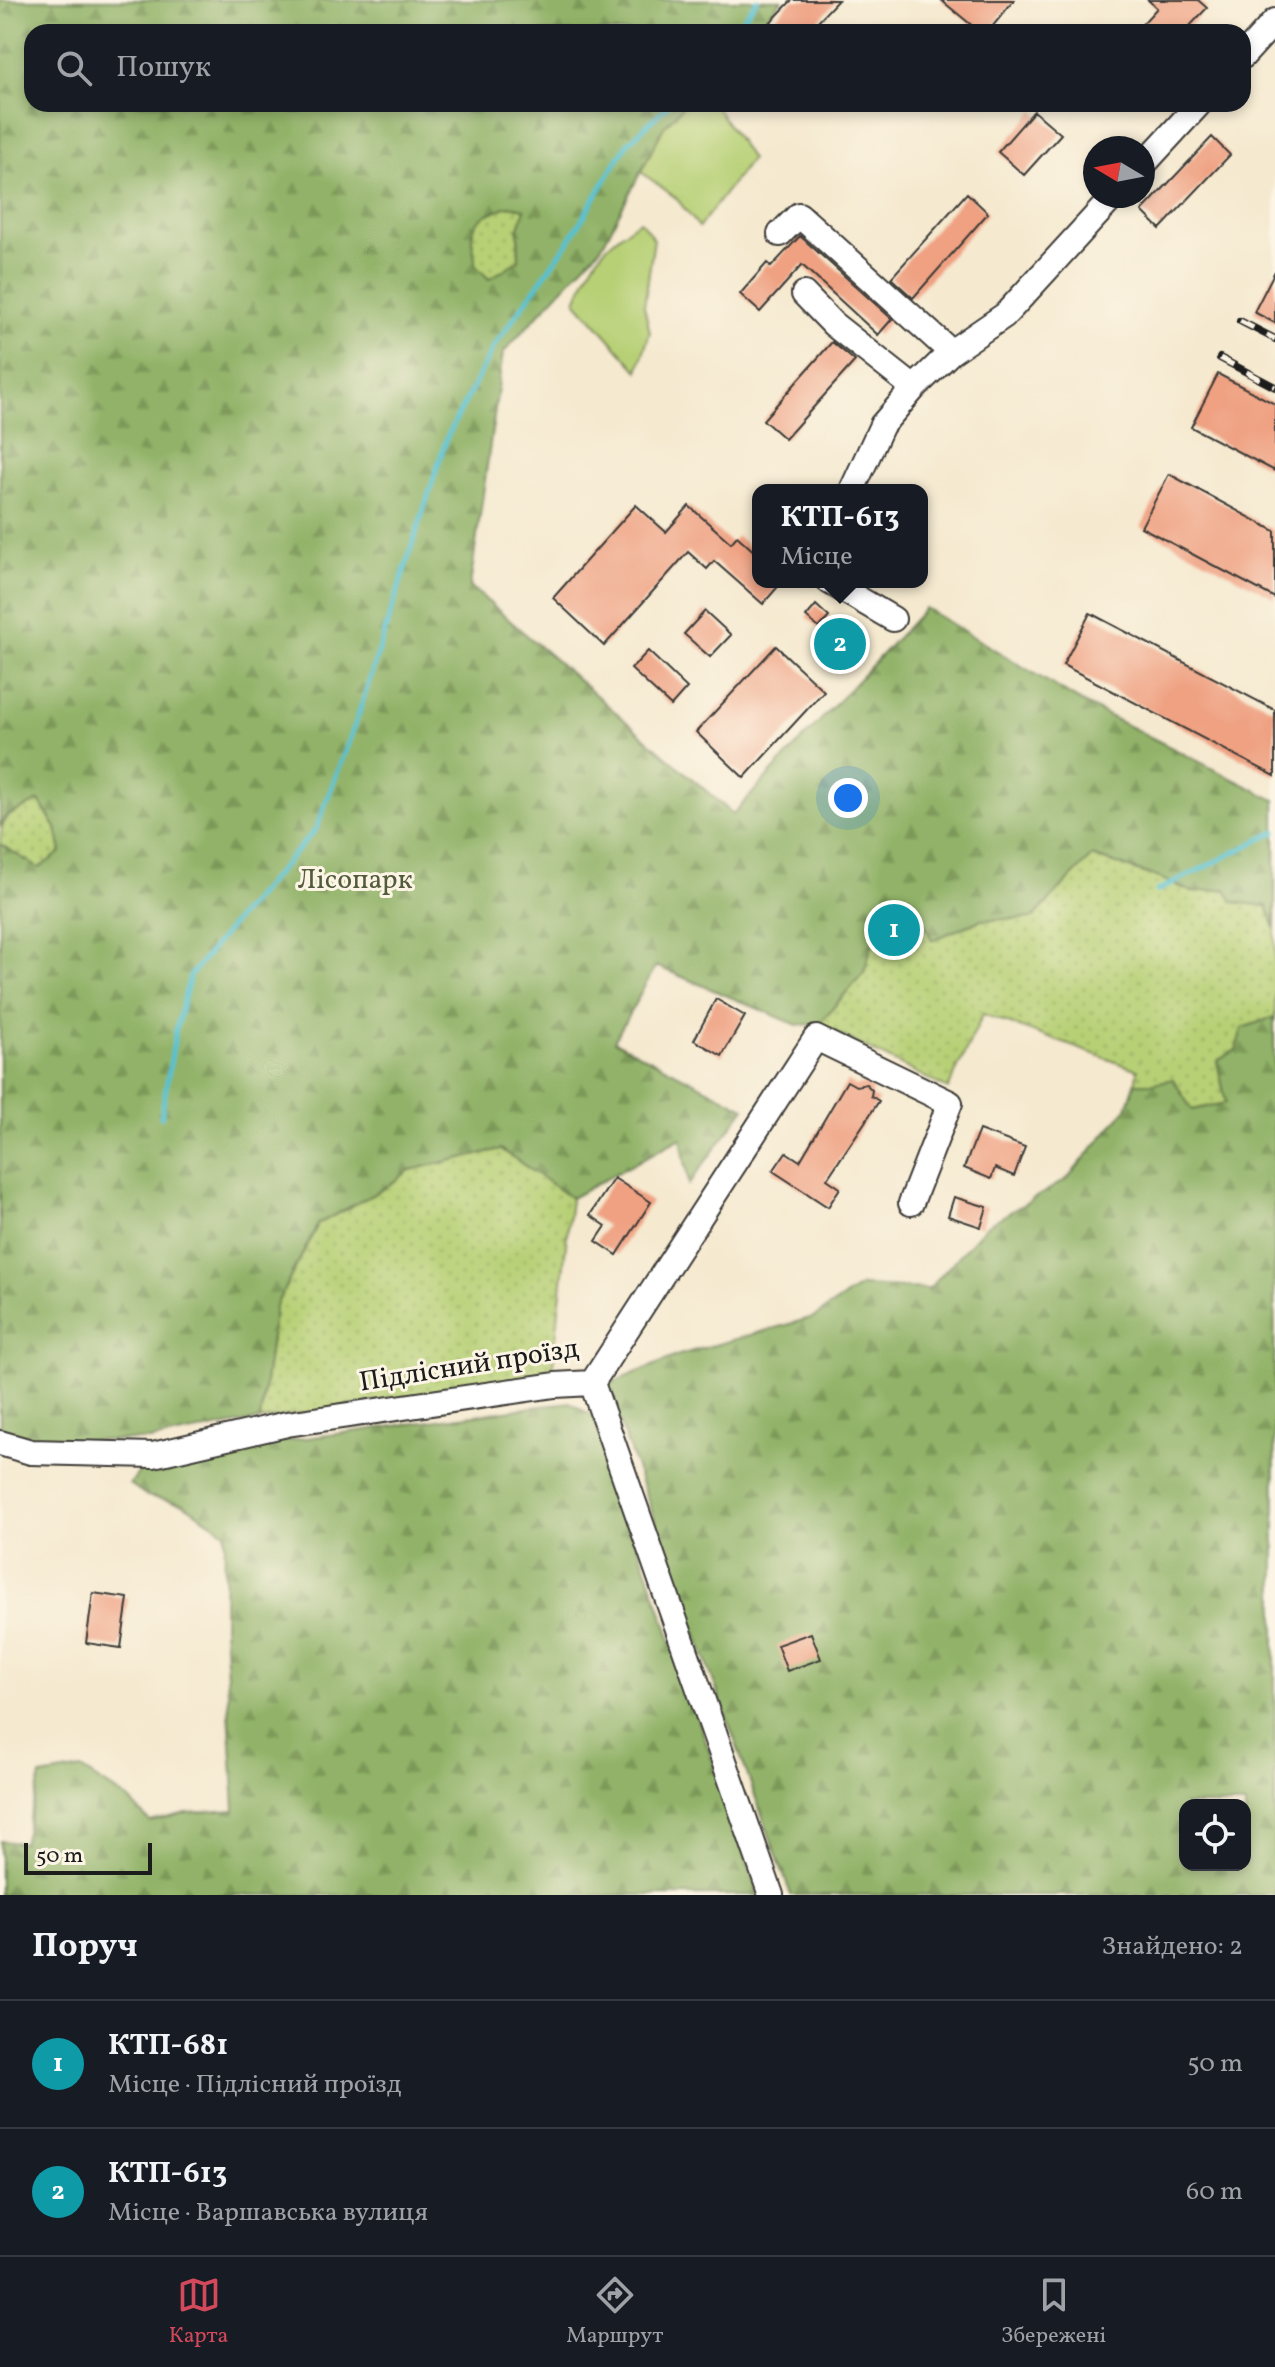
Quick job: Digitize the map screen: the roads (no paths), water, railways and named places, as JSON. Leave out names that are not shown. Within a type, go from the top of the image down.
[{"type":"street","points":[[1251,49],[1271,31]]},
{"type":"street","points":[[1155,152],[1192,112]]},
{"type":"street","points":[[855,484],[882,425],[914,388],[951,352],[1005,315],[1103,208]]},
{"type":"street","points":[[780,234],[799,215],[951,352]]},
{"type":"street","points":[[804,294],[833,324],[914,388]]},
{"type":"street","points":[[840,588],[893,619]]},
{"type":"street","name":"Підлісний проїзд","points":[[0,1443],[31,1452],[153,1455],[287,1424],[555,1385],[592,1383],[816,1038],[950,1103],[911,1203]]},
{"type":"street","points":[[592,1383],[771,1895]]},
{"type":"waterway","points":[[739,24],[757,0]]},
{"type":"waterway","points":[[161,1117],[176,1029],[190,976],[316,829],[356,722],[447,437],[494,346],[569,241],[627,144],[661,112]]},
{"type":"waterway","points":[[1157,891],[1275,832]]},
{"type":"railway","points":[[1240,321],[1275,339]]},
{"type":"railway","points":[[1220,358],[1275,387]]},
{"type":"place","name":"КТП-613","points":[[840,644]]},
{"type":"place","name":"КТП-681","points":[[894,930]]},
{"type":"park label","name":"Лісопарк","points":[[355,880]]}]
